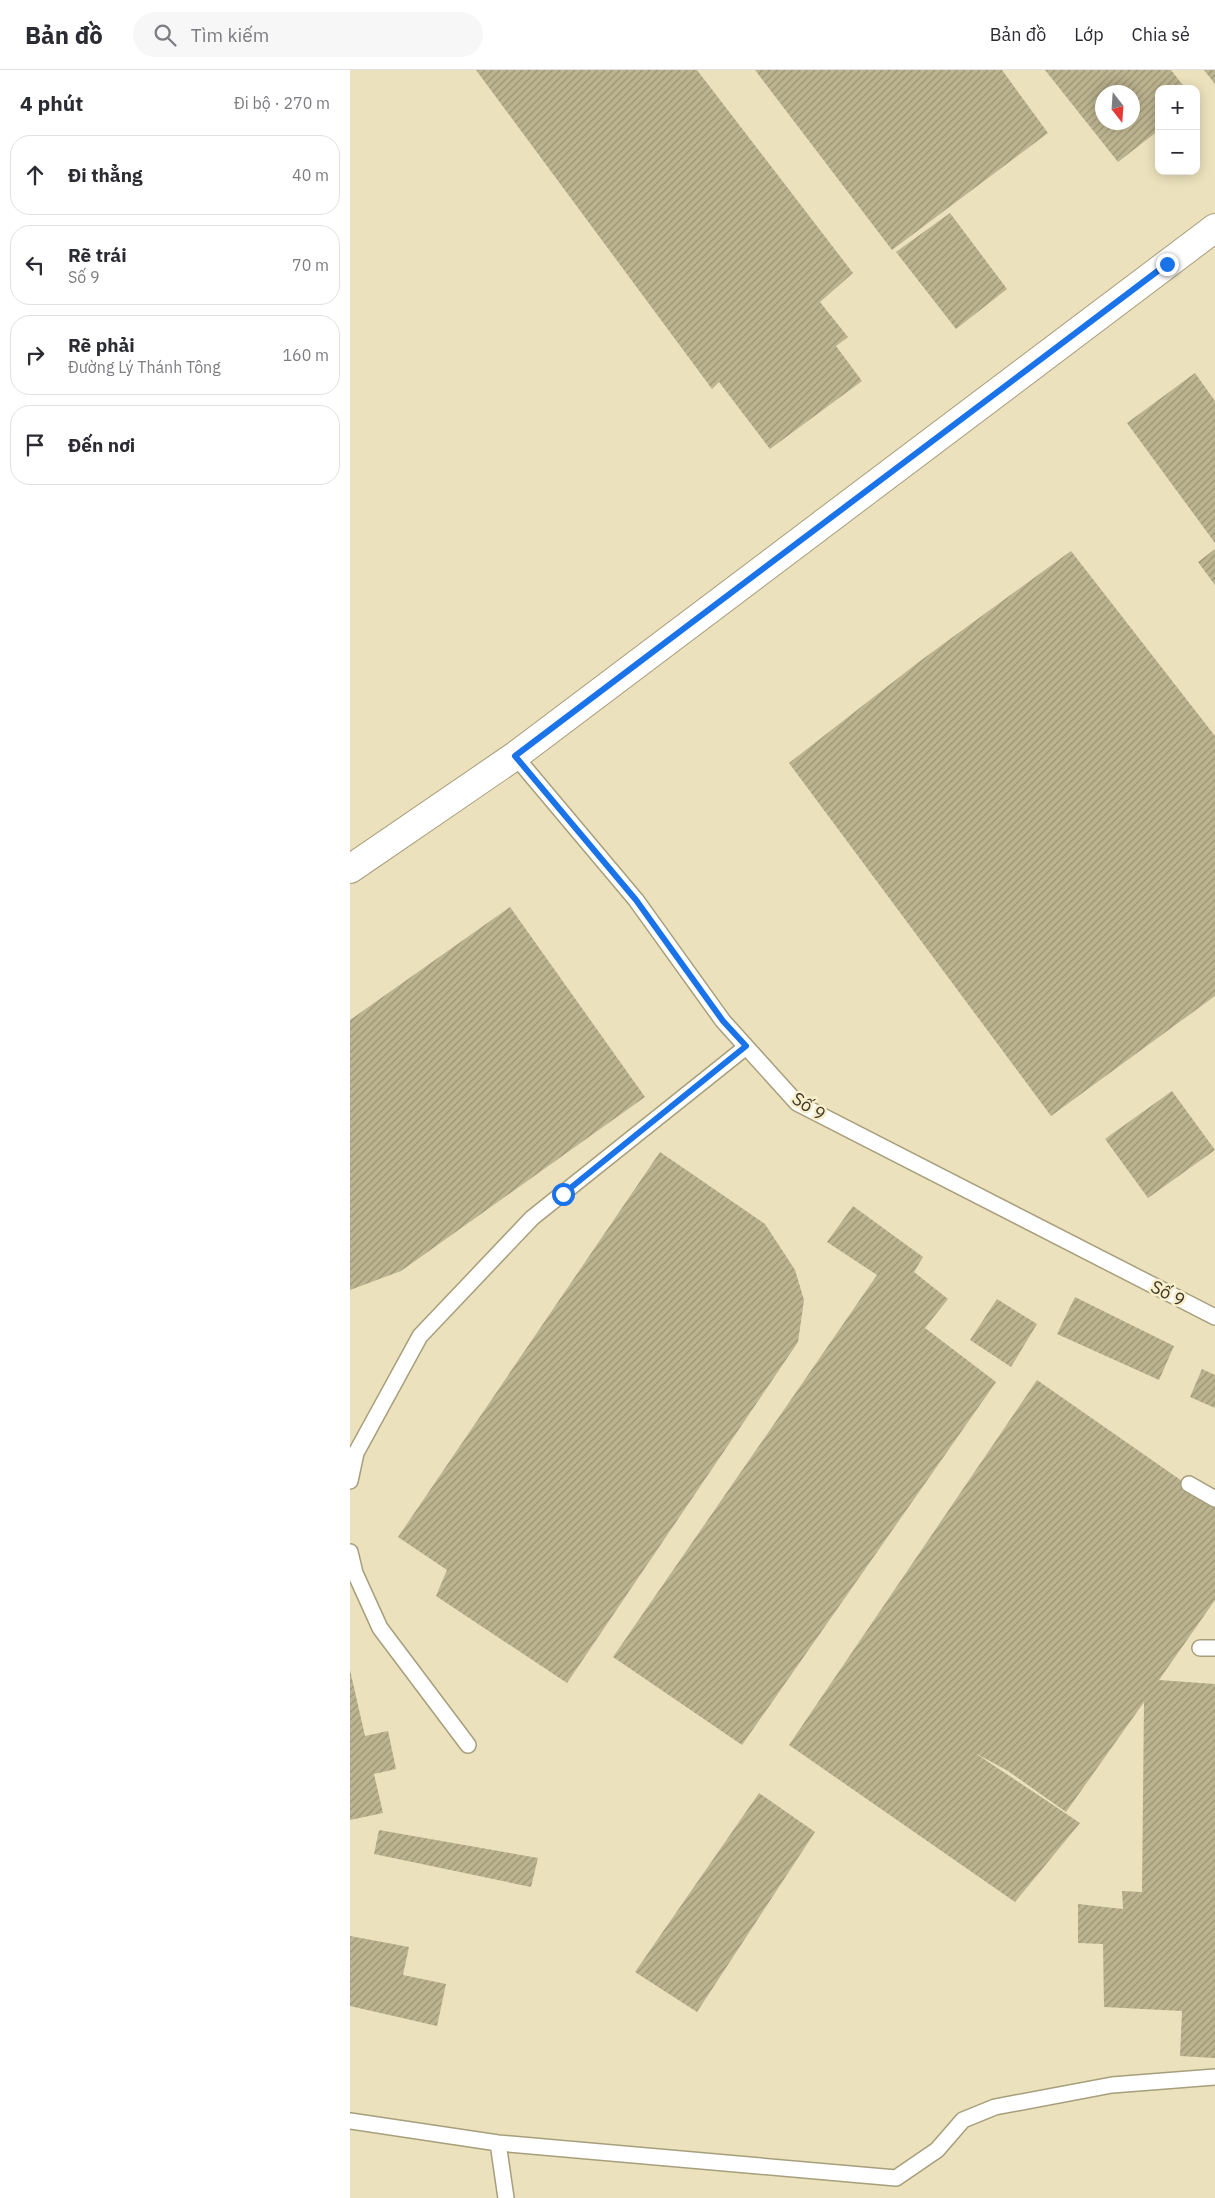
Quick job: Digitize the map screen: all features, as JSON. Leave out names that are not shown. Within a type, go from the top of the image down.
[{"type":"street","points":[[350,868],[515,756],[1215,228]]},
{"type":"lane","name":"Số 9","points":[[515,756],[636,900],[723,1021],[797,1103],[1215,1317]]},
{"type":"lane","points":[[350,1481],[356,1453],[420,1336],[532,1218],[746,1046]]},
{"type":"lane","points":[[1189,1484],[1215,1499]]},
{"type":"lane","points":[[350,1552],[355,1573],[380,1628],[468,1745]]},
{"type":"lane","points":[[1200,1648],[1215,1648]]},
{"type":"lane","points":[[350,2121],[498,2143],[896,2178],[937,2150],[964,2120],[995,2107],[1112,2085],[1215,2077]]},
{"type":"lane","points":[[498,2143],[506,2198]]},
{"type":"building","points":[[476,70],[697,70],[853,273],[820,302],[848,337],[836,346],[862,381],[770,449],[719,382],[712,389]]},
{"type":"building","points":[[755,70],[1002,70],[1048,133],[892,250]]},
{"type":"building","points":[[1045,70],[1171,70],[1183,85],[1155,85],[1155,133],[1118,162]]},
{"type":"building","points":[[1204,70],[1215,70],[1215,84]]},
{"type":"building","points":[[950,213],[1007,289],[956,329],[896,252]]},
{"type":"building","points":[[1195,373],[1215,401],[1215,543],[1127,423]]},
{"type":"building","points":[[1215,549],[1215,585],[1198,562]]},
{"type":"building","points":[[1071,551],[1215,736],[1215,996],[1051,1116],[789,763],[920,661]]},
{"type":"building","points":[[510,907],[645,1097],[401,1271],[350,1290],[350,1020]]},
{"type":"building","points":[[1172,1091],[1215,1150],[1148,1198],[1105,1139]]},
{"type":"building","points":[[660,1152],[765,1224],[795,1270],[804,1300],[798,1342],[567,1683],[436,1596],[447,1570],[398,1537]]},
{"type":"building","points":[[853,1206],[923,1257],[914,1272],[948,1299],[925,1328],[996,1382],[742,1745],[613,1657],[877,1275],[827,1242]]},
{"type":"building","points":[[1075,1297],[1174,1346],[1159,1380],[1057,1334]]},
{"type":"building","points":[[997,1299],[1037,1324],[1011,1367],[970,1340]]},
{"type":"building","points":[[1202,1369],[1215,1375],[1215,1408],[1190,1397]]},
{"type":"building","points":[[1037,1380],[1215,1504],[1215,1600],[1159,1680],[1215,1684],[1215,2058],[1180,2056],[1182,2011],[1104,2007],[1103,1944],[1078,1943],[1078,1904],[1123,1909],[1122,1891],[1142,1892],[1144,1702],[1066,1812],[1008,1771],[975,1753],[1080,1823],[1015,1902],[789,1745]]},
{"type":"building","points":[[350,1670],[365,1736],[388,1731],[396,1769],[374,1774],[383,1813],[350,1820]]},
{"type":"building","points":[[759,1793],[815,1832],[697,2012],[635,1972]]},
{"type":"building","points":[[379,1830],[538,1858],[531,1887],[374,1854]]},
{"type":"building","points":[[350,1936],[409,1947],[403,1975],[446,1984],[437,2026],[350,2006]]},
{"type":"route","points":[[563,1194],[746,1046],[723,1021],[636,900],[515,756],[1167,264]]}]
